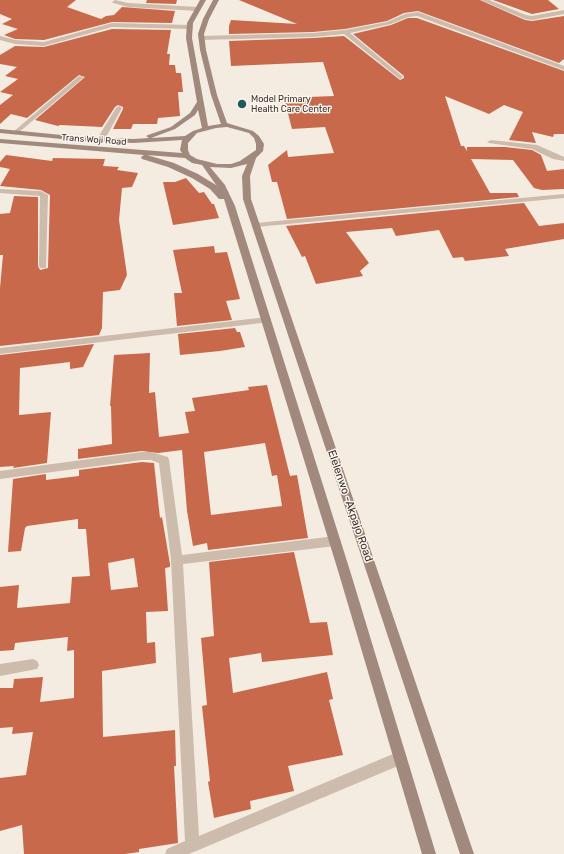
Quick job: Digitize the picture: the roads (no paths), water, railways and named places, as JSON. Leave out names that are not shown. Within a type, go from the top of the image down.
[{"type":"main road","points":[[203,0],[190,23],[189,38],[199,103],[205,128]]},
{"type":"main road","points":[[216,0],[206,19],[201,38],[214,95],[225,126],[205,128],[195,132],[187,138],[184,143],[184,150],[188,156],[205,165],[231,166],[253,157]]},
{"type":"main road","points":[[133,141],[174,128],[193,114],[199,103]]},
{"type":"main road","name":"Elelenwo -Akpajo Road","points":[[225,126],[241,128],[251,132],[257,137],[260,144],[258,151],[253,157],[246,176],[247,199],[467,854]]},
{"type":"main road","name":"Trans Woji Road","points":[[0,131],[133,141],[187,138]]},
{"type":"main road","name":"Trans Woji Road","points":[[0,141],[188,156]]},
{"type":"main road","points":[[130,152],[171,165],[195,176],[213,188],[231,206]]},
{"type":"main road","name":"Elelenwo -Akpajo Road","points":[[205,165],[221,185],[231,206],[335,541],[429,854]]},
{"type":"street","points":[[484,0],[509,9],[525,17],[532,18],[564,12]]},
{"type":"street","points":[[115,2],[128,5],[198,9]]},
{"type":"street","points":[[201,38],[313,35],[344,32],[389,23],[407,16],[418,14],[564,68]]},
{"type":"street","points":[[0,38],[15,42],[44,44],[112,25],[190,27]]},
{"type":"street","points":[[344,32],[400,77]]},
{"type":"street","points":[[15,133],[81,77]]},
{"type":"street","points":[[101,139],[119,108]]},
{"type":"street","points":[[491,142],[534,147],[564,159]]},
{"type":"street","points":[[0,191],[41,193],[44,196],[43,266]]},
{"type":"street","points":[[256,225],[564,196]]},
{"type":"street","points":[[0,351],[267,320]]},
{"type":"street","points":[[0,475],[142,456],[151,456],[164,460],[177,560],[192,845]]},
{"type":"street","points":[[177,560],[335,541]]},
{"type":"street","points":[[0,670],[32,665]]},
{"type":"street","points":[[172,854],[400,758]]},
{"type":"place","name":"Model Primary Health Care Center","points":[[242,104]]}]
